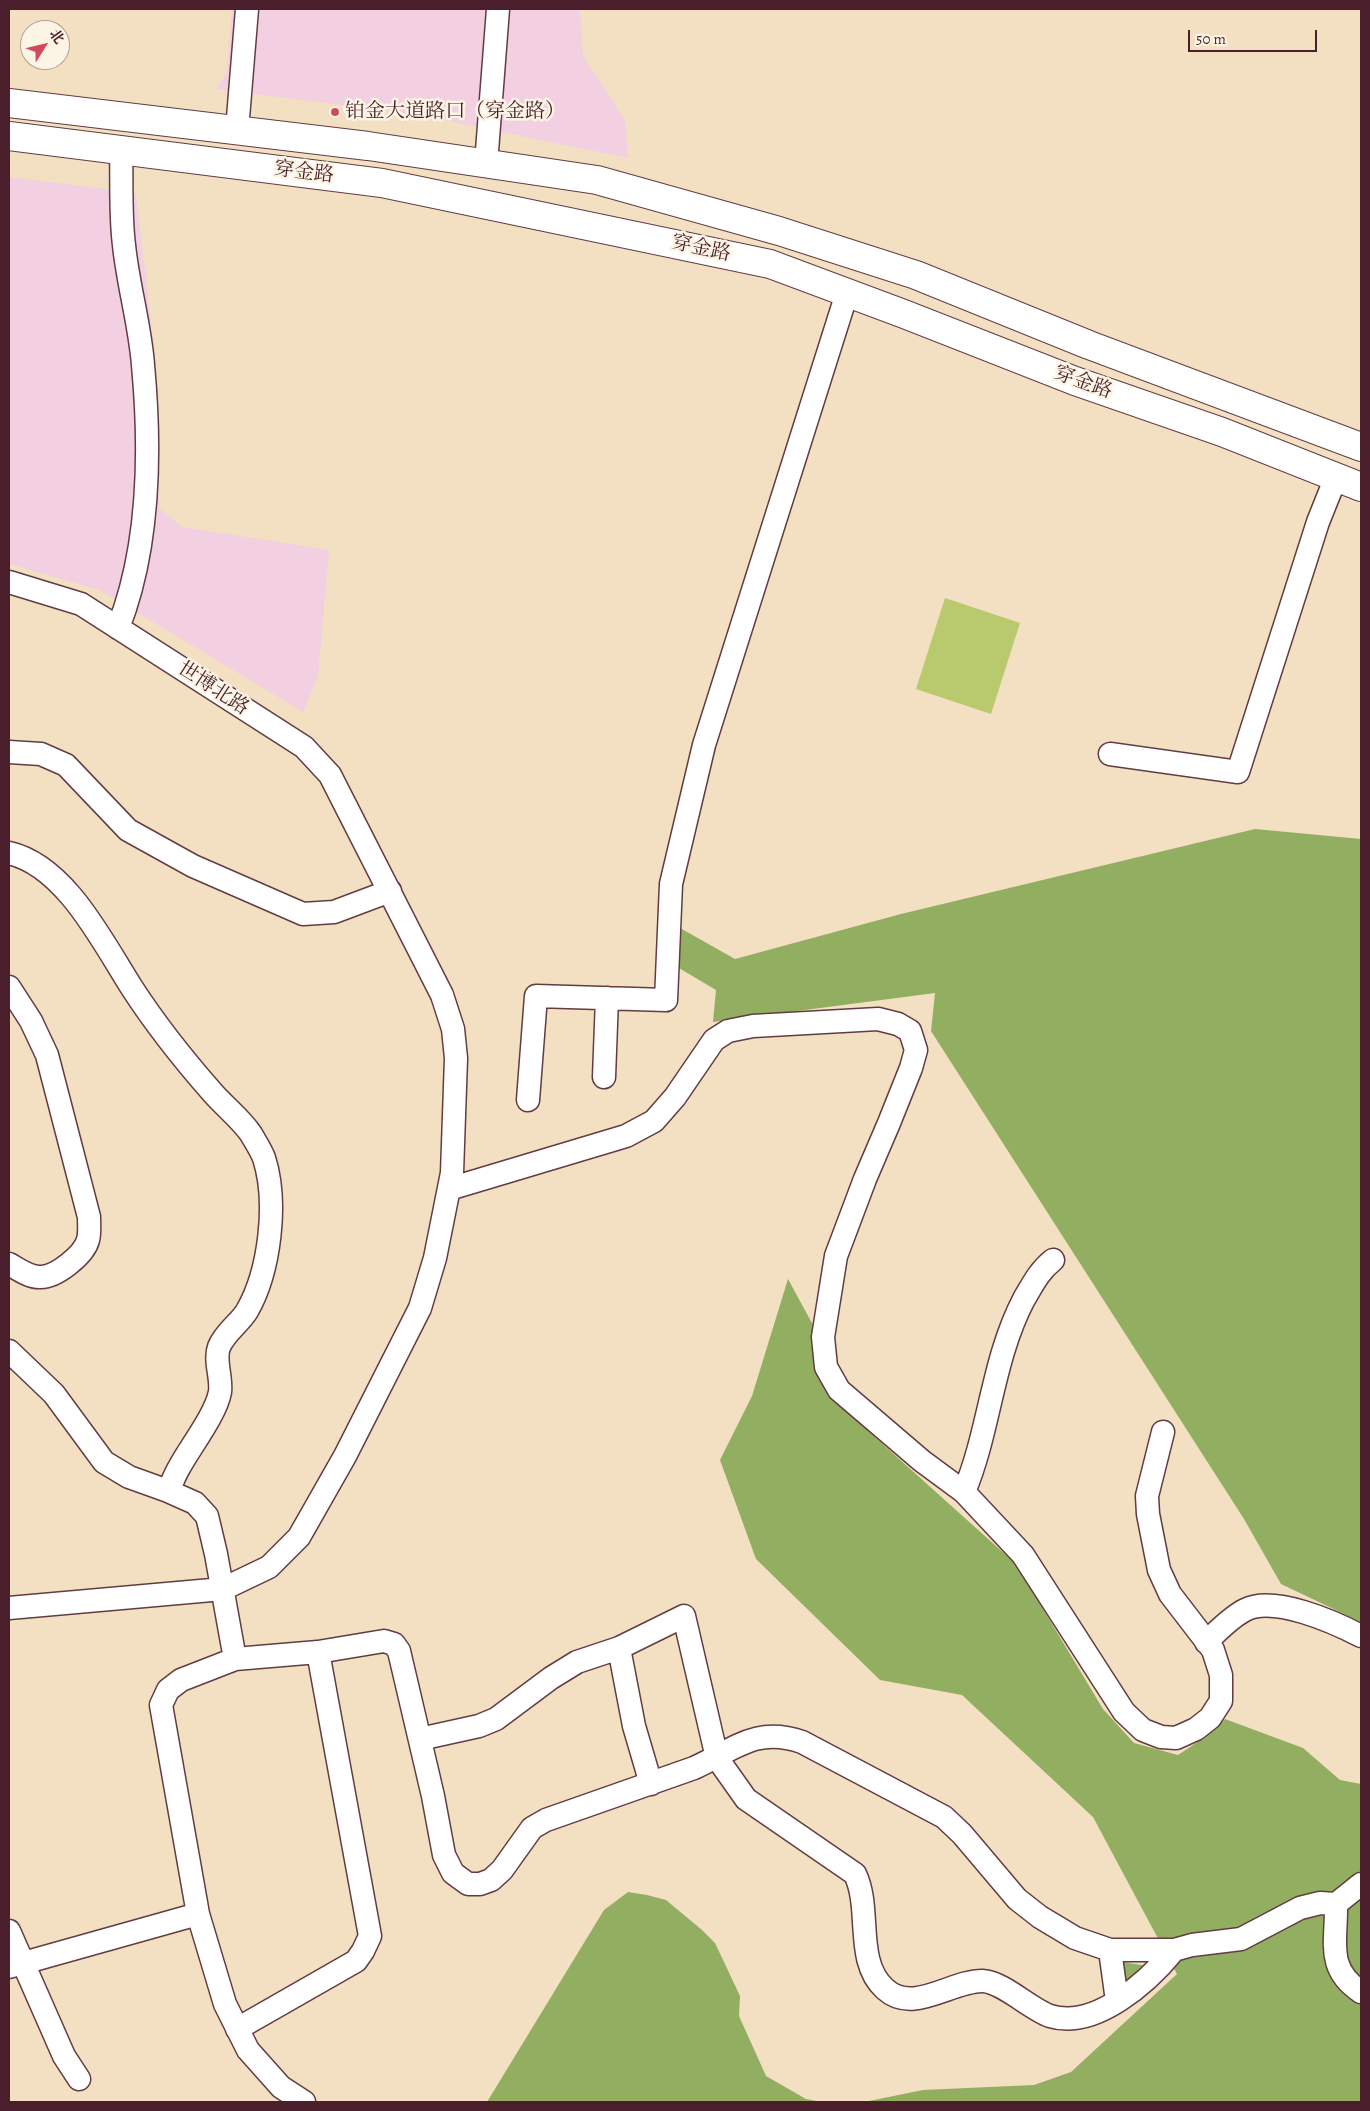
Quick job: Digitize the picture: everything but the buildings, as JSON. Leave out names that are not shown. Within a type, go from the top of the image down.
[{"type":"main road","name":"穿金路","points":[[9,103],[368,146],[597,180],[779,231],[916,275],[1089,345],[1361,447]]},
{"type":"main road","name":"穿金路","points":[[9,136],[382,183],[770,264],[1076,381],[1222,432],[1361,487]]},
{"type":"street","points":[[237,130],[247,9]]},
{"type":"street","points":[[486,164],[498,9]]},
{"type":"street","points":[[118,628],[129,600],[142,530],[147,454],[143,364],[124,244],[121,150]]},
{"type":"street","points":[[528,1100],[536,996],[666,1000],[671,884],[704,745],[848,293]]},
{"type":"street","points":[[1110,754],[1238,772],[1318,522],[1336,477]]},
{"type":"street","name":"世博北路","points":[[9,582],[81,604],[304,747],[330,775],[371,851],[442,995],[453,1029],[456,1058],[452,1173],[435,1258],[420,1308],[341,1464],[299,1537],[269,1567],[223,1590]]},
{"type":"street","points":[[9,752],[41,754],[66,765],[128,830],[192,866],[303,914],[334,912],[390,891]]},
{"type":"street","points":[[9,853],[18,855],[51,874],[82,910],[154,1022],[211,1091],[250,1132],[264,1156],[271,1218],[264,1269],[256,1293],[246,1313],[224,1336],[218,1349],[220,1393],[208,1420],[179,1467],[168,1491]]},
{"type":"street","points":[[9,987],[31,1021],[47,1055],[89,1217],[88,1241],[76,1258],[56,1272],[40,1277],[22,1272],[9,1264]]},
{"type":"street","points":[[604,1077],[607,998]]},
{"type":"street","points":[[449,1189],[626,1136],[647,1125],[654,1121],[675,1097],[714,1040],[728,1030],[753,1026],[878,1019],[898,1024],[910,1032],[916,1050],[911,1068],[890,1123],[865,1179],[836,1256],[823,1338],[826,1367],[839,1390],[922,1461],[964,1492],[1022,1555],[1124,1712],[1143,1730],[1161,1737],[1176,1738],[1196,1730],[1210,1718],[1221,1701],[1221,1676],[1213,1650],[1170,1594],[1160,1570],[1150,1523],[1147,1496],[1164,1432]]},
{"type":"street","points":[[964,1492],[973,1471],[1000,1360],[1014,1319],[1040,1270],[1053,1260]]},
{"type":"street","points":[[9,1351],[54,1394],[104,1462],[129,1477],[195,1503],[207,1516],[236,1660]]},
{"type":"street","points":[[9,1608],[223,1590]]},
{"type":"street","points":[[1206,1642],[1245,1609],[1264,1605],[1282,1606],[1299,1610],[1361,1636]]},
{"type":"street","points":[[420,1739],[479,1726],[496,1719],[544,1683],[577,1662],[620,1648],[684,1616],[717,1758],[746,1799],[856,1874],[862,1887],[868,1956],[874,1974],[885,1990],[900,1998],[920,1998],[964,1984],[984,1981],[1000,1987],[1050,2016],[1072,2018],[1091,2014],[1132,1991],[1158,1970],[1174,1950]]},
{"type":"street","points":[[304,2102],[281,2087],[248,2050],[225,2004],[198,1914],[160,1705],[168,1690],[181,1680],[236,1660],[318,1652],[384,1641],[394,1644],[399,1652],[420,1739],[444,1855],[453,1873],[468,1884],[480,1884],[492,1880],[502,1870],[532,1828],[546,1820],[651,1784],[717,1758],[740,1743],[766,1737],[786,1736],[802,1742],[944,1817],[962,1834],[1017,1899],[1040,1917],[1075,1938],[1110,1950],[1174,1950],[1192,1945],[1241,1939],[1300,1908],[1320,1903],[1336,1904],[1361,1884]]},
{"type":"street","points":[[620,1648],[634,1726],[651,1784]]},
{"type":"street","points":[[236,2029],[356,1961],[370,1936],[318,1652]]},
{"type":"street","points":[[1336,1904],[1334,1937],[1336,1963],[1342,1976],[1361,1992]]},
{"type":"street","points":[[16,1966],[198,1914]]},
{"type":"street","points":[[9,1931],[16,1966],[64,2056],[79,2079]]},
{"type":"street","points":[[1110,1950],[1116,2001]]},
{"type":"shaded area","points":[[232,9],[580,9],[583,56],[625,120],[628,158],[414,114],[216,89],[227,72]]},
{"type":"shaded area","points":[[9,177],[136,193],[155,357],[159,508],[182,527],[329,550],[318,676],[303,712],[100,590],[9,564]]},
{"type":"green space","points":[[945,598],[1020,623],[991,714],[916,689]]},
{"type":"green space","points":[[1255,829],[1361,839],[1361,1622],[1281,1584],[1244,1519],[931,1031],[935,993],[713,1022],[716,990],[679,968],[680,928],[735,959],[901,914]]},
{"type":"green space","points":[[788,1279],[813,1325],[815,1366],[828,1395],[1016,1564],[1103,1709],[1134,1743],[1178,1755],[1225,1719],[1303,1748],[1340,1780],[1361,1784],[1361,2102],[864,2102],[923,2090],[1034,2085],[1071,2072],[1177,1974],[1093,1817],[962,1695],[880,1680],[756,1559],[720,1460],[752,1396]]},
{"type":"green space","points":[[628,1892],[666,1900],[715,1943],[740,1996],[739,2016],[766,2076],[806,2099],[822,2102],[487,2102],[604,1910]]},
{"type":"green space","points":[[1121,1962],[1149,1966],[1124,1987]]},
{"type":"place","name":"铂金大道路口（穿金路）","points":[[335,112]]}]
